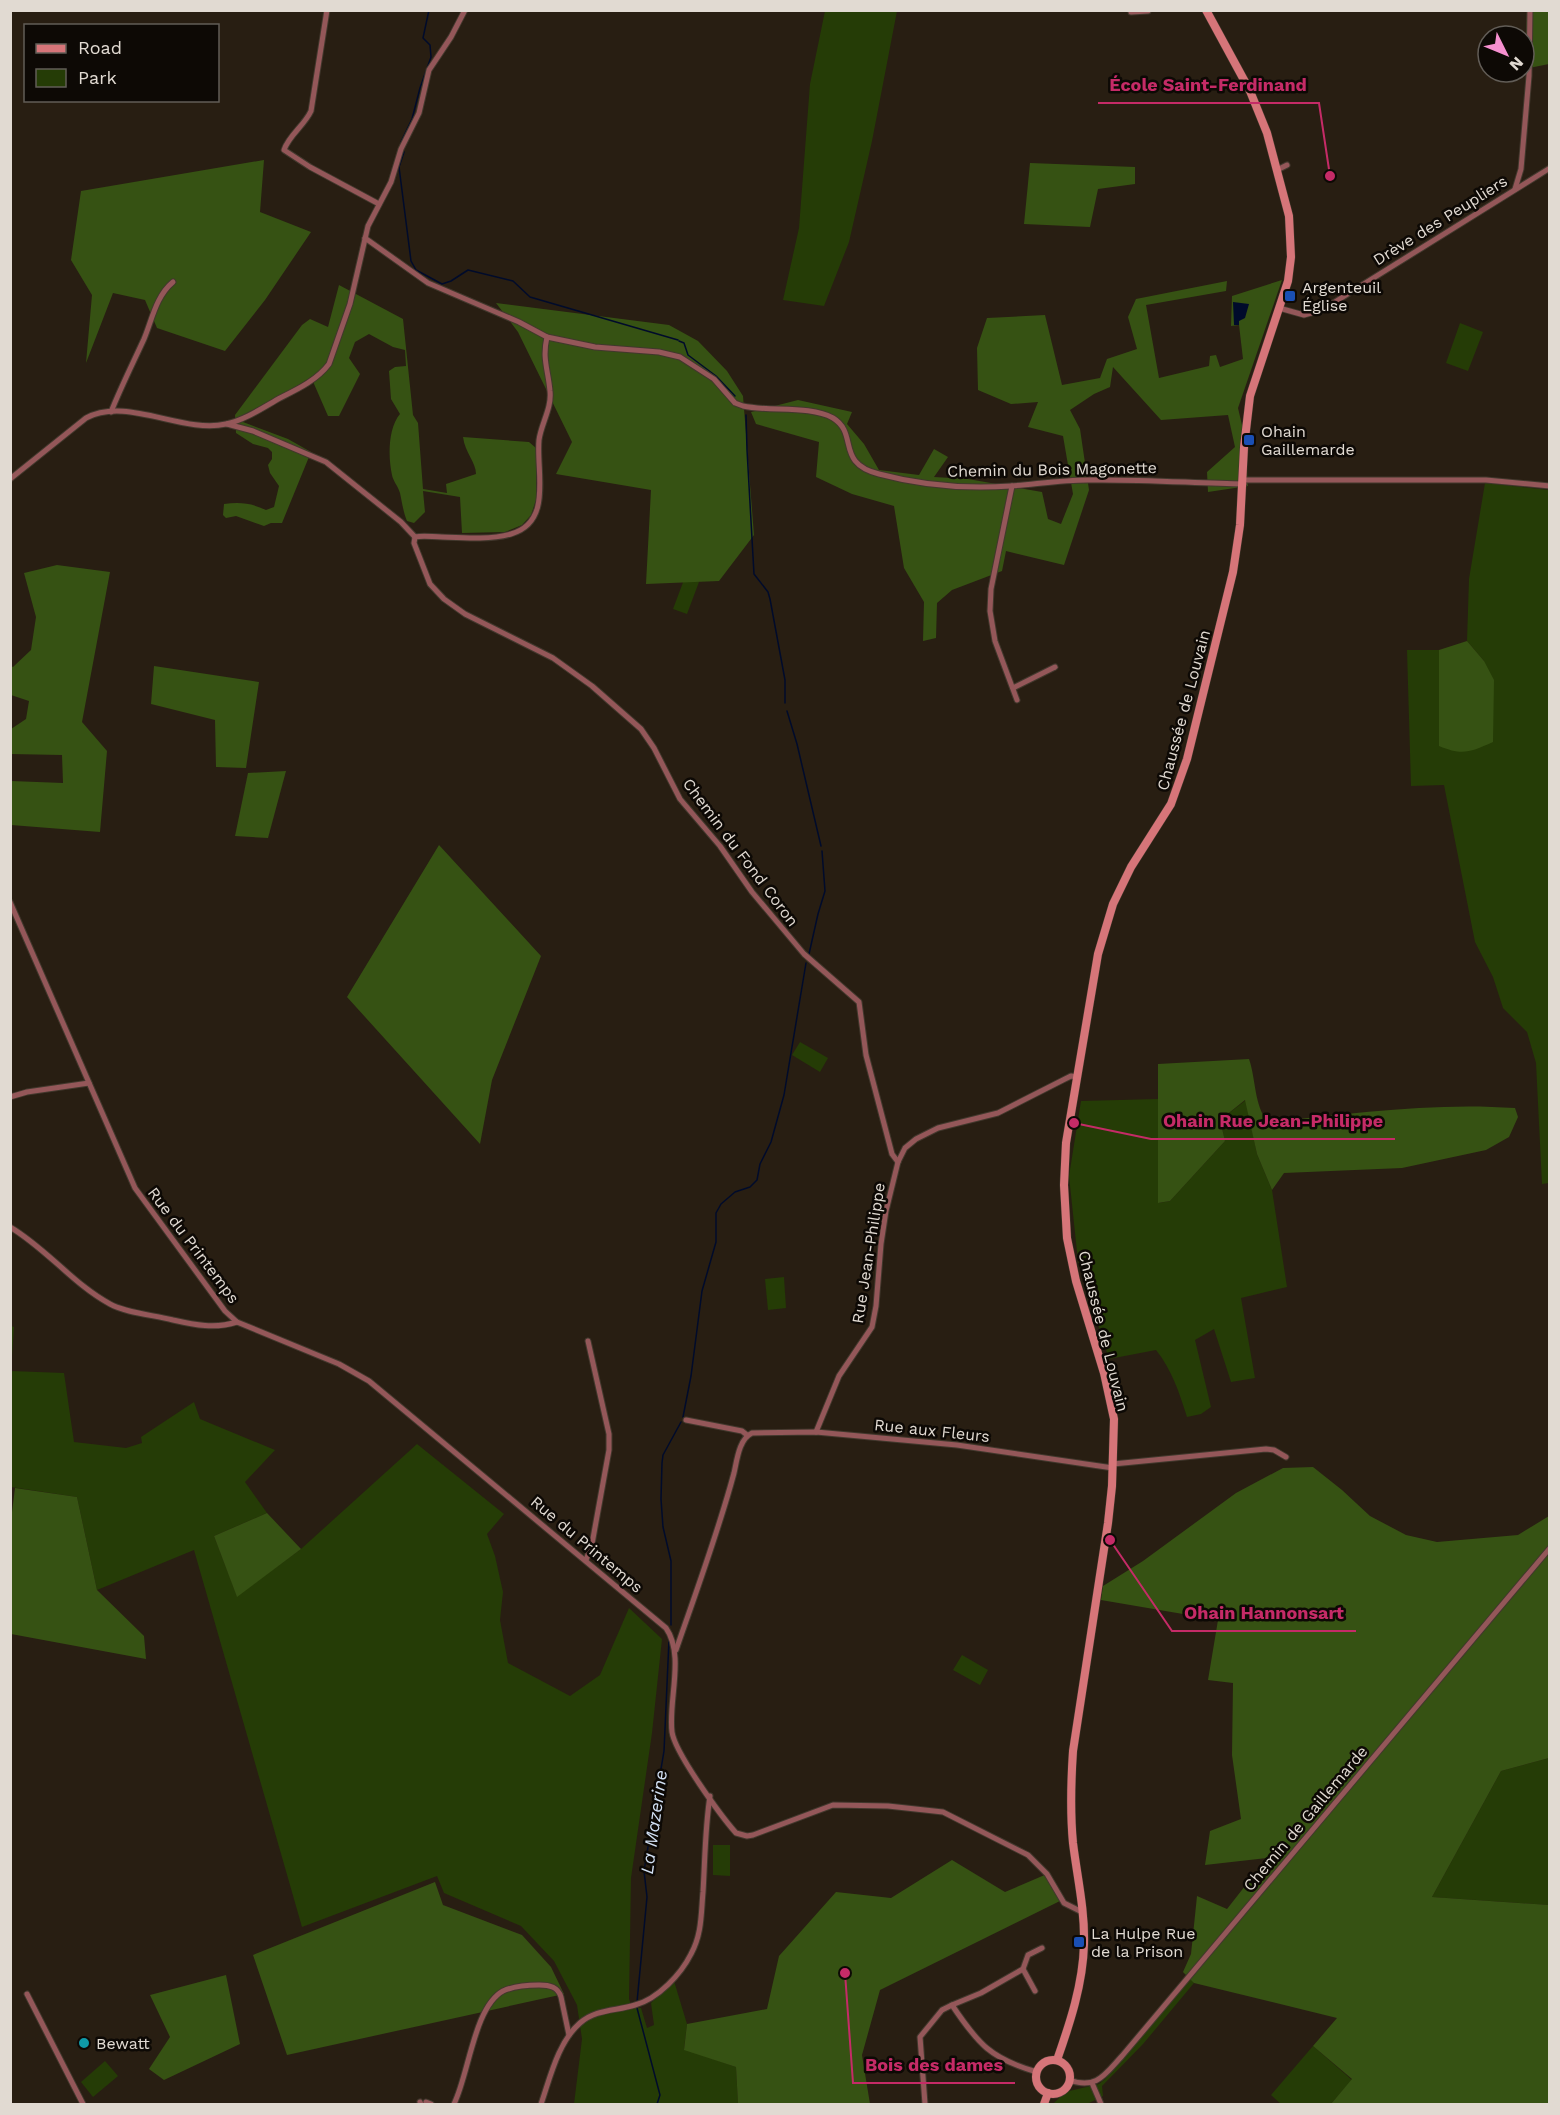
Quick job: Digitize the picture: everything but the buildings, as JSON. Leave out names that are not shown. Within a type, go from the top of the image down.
[{"type":"main road","name":"Chaussée de Louvain","points":[[1056,2060],[1071,2016],[1080,1977],[1084,1945],[1071,1824],[1070,1783],[1073,1750],[1108,1523],[1114,1419],[1111,1400],[1076,1281],[1065,1215],[1066,1143],[1098,954],[1113,904],[1131,867],[1171,804],[1186,762],[1233,572],[1240,525],[1244,447],[1250,396],[1288,281],[1291,245],[1288,216],[1259,111],[1206,10]]},
{"type":"main road","points":[[1056,2060],[1065,2066],[1070,2075],[1063,2090],[1053,2094],[1043,2090],[1037,2082],[1037,2072],[1042,2064],[1056,2060]]},
{"type":"main road","points":[[1044,2104],[1048,2093]]},
{"type":"street","points":[[327,10],[311,111],[306,122],[291,138],[284,150],[310,167],[379,204]]},
{"type":"street","points":[[226,424],[259,410],[299,388],[316,377],[329,364],[354,290],[365,238],[391,182],[401,149],[419,113],[429,70],[451,37],[465,10]]},
{"type":"street","points":[[1131,10],[1131,12],[1148,11]]},
{"type":"street","points":[[1514,190],[1519,182],[1521,169],[1529,76],[1530,10]]},
{"type":"street","points":[[1277,170],[1287,165]]},
{"type":"street","name":"Drève des Peupliers","points":[[1279,308],[1304,315],[1322,310],[1550,168]]},
{"type":"street","name":"Chemin du Bois Magonette","points":[[365,238],[428,283],[548,337],[595,347],[659,352],[680,357],[714,379],[735,403],[743,406],[810,412],[831,417],[843,429],[850,456],[856,464],[873,473],[958,486],[1012,486],[1090,479],[1244,482],[1486,480],[1550,486]]},
{"type":"street","points":[[111,412],[158,303],[164,291],[173,282]]},
{"type":"street","points":[[10,479],[93,414],[111,412],[204,424],[226,424],[254,430],[326,462],[401,522],[415,537],[423,535],[469,538],[500,536],[522,530],[533,518],[540,495],[539,440],[551,392],[544,361],[544,350],[548,337]]},
{"type":"street","points":[[1012,486],[992,589],[990,611],[995,641],[1017,700]]},
{"type":"street","name":"Chemin du Fond Coron","points":[[415,537],[414,543],[430,584],[444,599],[465,614],[553,658],[592,686],[641,729],[654,748],[680,800],[720,846],[752,892],[804,954],[859,1002],[866,1055],[892,1154],[898,1162]]},
{"type":"street","points":[[1013,688],[1055,667]]},
{"type":"street","name":"Rue du Printemps","points":[[10,902],[138,1193],[225,1311],[237,1322],[339,1364],[369,1381],[666,1628],[673,1640],[675,1653]]},
{"type":"street","name":"Rue Jean-Philippe","points":[[816,1432],[839,1376],[866,1337],[875,1317],[883,1231],[902,1152],[910,1143],[938,1128],[998,1113],[1071,1076],[1077,1077]]},
{"type":"street","points":[[10,1097],[27,1092],[88,1083]]},
{"type":"street","points":[[10,1227],[111,1305],[204,1326],[220,1326],[237,1322]]},
{"type":"street","points":[[586,1560],[592,1544],[608,1455],[609,1434],[588,1341]]},
{"type":"street","name":"Rue aux Fleurs","points":[[686,1420],[742,1431],[747,1435],[757,1432],[816,1432],[957,1445],[1113,1466],[1266,1449],[1274,1450],[1286,1457]]},
{"type":"street","points":[[747,1435],[741,1447],[722,1513],[675,1653],[672,1719],[675,1742],[685,1762],[736,1833],[747,1836],[833,1805],[900,1807],[948,1813],[1028,1855],[1047,1874],[1064,1903],[1082,1912]]},
{"type":"street","name":"Chemin de Gaillemarde","points":[[1092,2083],[1103,2077],[1122,2056],[1550,1548]]},
{"type":"street","points":[[541,2104],[569,2035],[597,2012],[632,2006],[645,2001],[674,1978],[692,1953],[701,1928],[710,1796]]},
{"type":"street","points":[[925,2104],[920,2037],[942,2010],[981,1993],[1023,1969],[1028,1955],[1042,1948]]},
{"type":"street","points":[[1023,1969],[1035,1991]]},
{"type":"street","points":[[454,2104],[470,2060],[479,2023],[487,2006],[503,1992],[522,1986],[555,1988],[561,1997],[569,2035]]},
{"type":"street","points":[[27,1994],[83,2104]]},
{"type":"street","points":[[952,2005],[988,2050],[1009,2064],[1037,2072]]},
{"type":"street","points":[[1069,2080],[1084,2084],[1092,2083],[1101,2104]]},
{"type":"green space","points":[[825,11],[897,11],[872,141],[849,242],[824,306],[783,300],[799,228],[810,84]]},
{"type":"green space","points":[[1527,11],[1549,11],[1549,64],[1536,67],[1536,24],[1526,24]]},
{"type":"green space","points":[[264,160],[260,212],[311,232],[265,300],[225,351],[157,328],[145,300],[113,293],[86,363],[92,295],[71,260],[81,191]]},
{"type":"green space","points":[[1030,163],[1135,167],[1135,184],[1098,189],[1090,227],[1024,224]]},
{"type":"green space","points":[[1282,280],[1238,408],[1245,438],[1248,486],[1208,492],[1207,472],[1235,447],[1228,415],[1161,420],[1113,367],[1110,387],[1094,394],[1070,410],[1080,429],[1089,490],[1064,565],[1006,551],[1002,571],[952,590],[937,603],[936,638],[923,641],[924,602],[904,568],[894,506],[852,494],[816,477],[819,442],[756,424],[751,412],[798,400],[852,412],[847,424],[864,444],[879,470],[919,475],[934,449],[948,457],[934,477],[968,479],[1042,492],[1048,519],[1061,524],[1073,494],[1063,436],[1028,427],[1038,402],[1011,404],[978,390],[977,348],[987,318],[1045,315],[1062,385],[1100,378],[1107,359],[1137,349],[1128,317],[1136,299],[1227,281],[1226,291],[1146,305],[1159,378],[1209,366],[1210,356],[1216,355],[1220,367],[1243,359],[1239,325],[1231,326],[1232,296]]},
{"type":"green space","points":[[339,285],[403,319],[413,415],[418,423],[423,489],[447,493],[446,484],[476,474],[463,437],[529,442],[536,448],[536,500],[531,515],[522,525],[505,532],[462,533],[460,497],[423,491],[425,512],[414,523],[407,521],[391,468],[391,435],[400,414],[391,399],[389,371],[395,367],[406,366],[405,350],[393,347],[369,334],[355,342],[349,358],[360,374],[339,416],[328,416],[311,377],[245,414],[243,422],[288,439],[311,452],[282,523],[271,523],[264,526],[236,516],[226,518],[223,515],[224,504],[245,504],[266,510],[274,507],[279,486],[270,473],[268,465],[272,459],[272,452],[236,433],[235,415],[302,325],[310,319],[328,327]]},
{"type":"green space","points":[[496,303],[669,325],[698,341],[727,371],[743,396],[754,535],[719,581],[646,584],[651,490],[556,474],[572,442],[518,332]]},
{"type":"green space","points":[[1460,323],[1483,332],[1468,371],[1446,363]]},
{"type":"green space","points":[[1485,483],[1549,490],[1549,1183],[1542,1184],[1536,1063],[1527,1032],[1503,1008],[1493,977],[1475,942],[1444,785],[1411,786],[1407,650],[1439,650],[1439,746],[1484,661],[1467,641],[1469,579]]},
{"type":"green space","points":[[57,565],[110,572],[82,722],[107,751],[100,832],[11,825],[11,781],[63,783],[62,755],[10,754],[11,729],[26,719],[29,701],[11,695],[11,666],[13,667],[31,650],[36,617],[24,573]]},
{"type":"green space","points":[[685,577],[699,582],[687,614],[673,609]]},
{"type":"green space","points":[[1467,641],[1484,661],[1494,680],[1493,742],[1461,752],[1439,746],[1439,650]]},
{"type":"green space","points":[[154,666],[259,682],[246,768],[216,767],[215,720],[151,704]]},
{"type":"green space","points":[[286,771],[268,838],[235,836],[248,773]]},
{"type":"green space","points":[[439,845],[541,956],[492,1080],[480,1144],[347,997]]},
{"type":"green space","points":[[800,1042],[828,1058],[820,1072],[792,1055]]},
{"type":"green space","points":[[1249,1059],[1260,1108],[1268,1122],[1391,1110],[1453,1107],[1515,1108],[1518,1117],[1509,1137],[1486,1150],[1402,1168],[1284,1173],[1272,1190],[1257,1154],[1245,1100],[1220,1120],[1225,1141],[1170,1201],[1158,1203],[1158,1064]]},
{"type":"green space","points":[[1158,1099],[1159,1203],[1170,1201],[1225,1141],[1220,1120],[1246,1100],[1257,1154],[1272,1190],[1287,1287],[1241,1298],[1255,1378],[1231,1382],[1214,1329],[1195,1340],[1211,1407],[1201,1414],[1187,1417],[1171,1373],[1156,1350],[1109,1359],[1078,1261],[1069,1176],[1081,1101]]},
{"type":"green space","points":[[784,1277],[786,1308],[768,1310],[765,1279]]},
{"type":"green space","points":[[11,1326],[14,1327],[11,1371]]},
{"type":"green space","points":[[11,1371],[64,1373],[74,1442],[126,1448],[142,1443],[141,1437],[194,1402],[200,1419],[275,1450],[245,1482],[267,1513],[214,1536],[237,1596],[301,1549],[417,1444],[504,1514],[487,1534],[495,1556],[503,1592],[500,1620],[508,1663],[570,1696],[600,1675],[629,1608],[662,1639],[652,1733],[631,1878],[629,1999],[632,2008],[641,2008],[647,2028],[654,2025],[651,2003],[674,1981],[687,2024],[684,2049],[736,2067],[738,2104],[574,2104],[582,2039],[577,2005],[554,1961],[521,1926],[444,1893],[437,1876],[302,1927],[194,1550],[97,1590],[77,1497],[11,1487]]},
{"type":"green space","points":[[1313,1467],[1370,1516],[1406,1535],[1437,1542],[1518,1535],[1549,1516],[1549,1758],[1501,1771],[1432,1897],[1549,1905],[1549,2104],[1331,2104],[1352,2079],[1313,2046],[1337,2018],[1194,1983],[1183,1972],[1191,1954],[1197,1896],[1227,1909],[1267,1858],[1205,1865],[1210,1831],[1241,1819],[1232,1755],[1233,1683],[1208,1680],[1218,1620],[1101,1600],[1103,1586],[1143,1561],[1236,1493],[1283,1468]]},
{"type":"green space","points":[[15,1488],[77,1497],[97,1590],[144,1636],[146,1659],[11,1634],[10,1528]]},
{"type":"green space","points":[[267,1513],[301,1549],[237,1597],[214,1536]]},
{"type":"green space","points":[[962,1655],[988,1670],[980,1685],[953,1670]]},
{"type":"green space","points":[[1549,1758],[1549,1905],[1432,1897],[1501,1771]]},
{"type":"green space","points":[[713,1845],[730,1845],[730,1876],[713,1875]]},
{"type":"green space","points":[[952,1860],[1005,1892],[1047,1874],[1062,1900],[880,1990],[862,2055],[870,2104],[738,2104],[736,2067],[684,2050],[687,2024],[767,2009],[779,1956],[836,1892],[891,1898]]},
{"type":"green space","points":[[435,1882],[443,1905],[522,1935],[551,1967],[564,1994],[287,2055],[253,1955]]},
{"type":"green space","points":[[226,1975],[240,2044],[164,2080],[149,2069],[170,2037],[150,1995]]},
{"type":"green space","points":[[1191,1979],[1194,1983],[1143,2044],[1102,2086],[1103,2096],[1087,2104],[1053,2104],[1065,2092],[1099,2084],[1105,2079]]},
{"type":"green space","points":[[1313,2046],[1352,2080],[1331,2104],[1281,2104],[1271,2095]]},
{"type":"green space","points":[[105,2061],[118,2076],[93,2097],[81,2082]]},
{"type":"water","points":[[1233,302],[1249,304],[1245,318],[1239,321],[1239,325],[1234,325]]},
{"type":"waterway","points":[[401,142],[412,119],[431,57],[430,45],[423,38],[429,10]]},
{"type":"waterway","points":[[404,152],[399,167],[411,261],[416,270],[442,284],[468,270],[513,281],[530,297],[678,340]]},
{"type":"waterway","points":[[679,341],[684,343],[688,355],[716,376],[735,396]]},
{"type":"waterway","points":[[746,415],[754,574],[768,592],[770,599],[785,680],[785,703]]},
{"type":"waterway","points":[[787,711],[821,846]]},
{"type":"waterway","points":[[809,954],[825,891],[822,851]]},
{"type":"waterway","points":[[683,1417],[702,1291],[716,1242],[716,1213],[721,1204],[735,1192],[750,1187],[757,1180],[760,1164],[771,1142],[784,1095],[806,963]]},
{"type":"waterway","name":"La Mazerine","points":[[671,1625],[671,1561],[663,1527],[662,1463],[663,1455],[681,1422]]},
{"type":"waterway","name":"La Mazerine","points":[[637,2002],[647,1897],[644,1871],[664,1751],[669,1640]]},
{"type":"waterway","name":"La Mazerine","points":[[637,2008],[660,2095],[657,2104]]},
{"type":"place","name":"École Saint-Ferdinand","points":[[1330,176]]},
{"type":"place","name":"Argenteuil Église","points":[[1290,296]]},
{"type":"place","name":"Ohain Gaillemarde","points":[[1249,440]]},
{"type":"place","name":"Ohain Rue Jean-Philippe","points":[[1074,1123]]},
{"type":"place","name":"Ohain Hannonsart","points":[[1110,1540]]},
{"type":"place","name":"La Hulpe Rue de la Prison","points":[[1079,1942]]},
{"type":"place","name":"Bois des dames","points":[[845,1973]]},
{"type":"place","name":"Bewatt","points":[[84,2043]]}]
